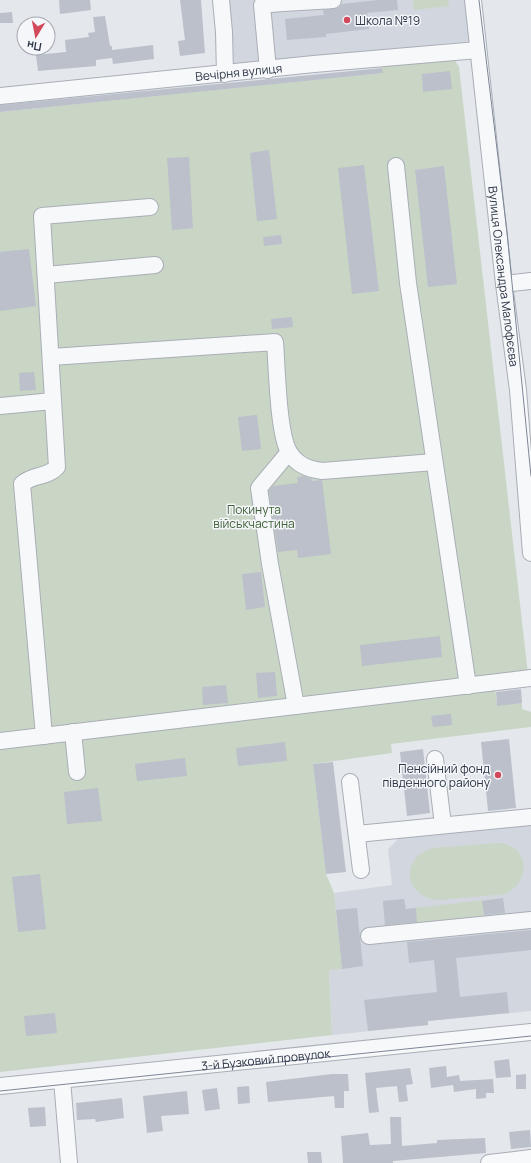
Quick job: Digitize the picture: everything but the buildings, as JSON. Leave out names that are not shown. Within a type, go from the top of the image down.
[{"type":"street","points":[[221,0],[224,32],[225,74]]},
{"type":"street","points":[[268,70],[262,6],[286,2],[299,3],[334,0]]},
{"type":"street","name":"Вулиця Олександра Малофєєва","points":[[473,0],[504,284],[524,389],[531,553]]},
{"type":"street","name":"Вечірня вулиця","points":[[0,96],[478,50]]},
{"type":"street","points":[[396,166],[408,283],[468,686]]},
{"type":"street","points":[[44,736],[22,484],[27,480],[51,473],[57,467],[42,216],[150,207]]},
{"type":"street","points":[[46,276],[155,265]]},
{"type":"street","points":[[504,284],[531,281]]},
{"type":"street","points":[[51,357],[275,342],[283,436],[289,452],[299,464],[311,470],[322,471],[434,462]]},
{"type":"street","points":[[0,406],[53,401]]},
{"type":"street","points":[[289,452],[259,488],[270,564],[296,706]]},
{"type":"street","points":[[0,741],[531,678]]},
{"type":"street","points":[[73,732],[77,772]]},
{"type":"street","points":[[435,759],[443,826]]},
{"type":"street","points":[[350,782],[361,870]]},
{"type":"street","points":[[357,834],[531,817]]},
{"type":"street","points":[[369,936],[531,920]]},
{"type":"street","name":"3-й Бузковий провулок","points":[[0,1086],[531,1032]]},
{"type":"street","points":[[62,1080],[69,1163]]},
{"type":"street","points":[[489,1163],[531,1158]]},
{"type":"shaded area","name":"Школа №19","points":[[223,0],[466,0],[471,41],[229,67]]},
{"type":"shaded area","points":[[531,820],[531,1011],[428,1021],[428,1025],[332,1035],[329,970],[342,968],[334,893],[392,885],[388,849],[400,837]]},
{"type":"green space","points":[[413,0],[448,0],[449,6],[414,10]]},
{"type":"green space","name":"Покинута військчастина","points":[[454,59],[459,67],[529,683],[495,688],[497,705],[522,703],[522,709],[531,712],[531,727],[391,744],[392,753],[313,764],[326,874],[334,893],[342,969],[329,970],[332,1035],[0,1072],[0,112],[382,73],[382,63]]},
{"type":"green space","points":[[498,843],[509,845],[517,850],[522,857],[524,865],[520,882],[514,889],[505,894],[439,900],[427,898],[418,893],[413,886],[410,877],[410,869],[414,860],[421,853],[432,848]]},
{"type":"green space","points":[[503,898],[505,913],[385,926],[383,901],[404,899],[406,909]]},
{"type":"tram line","points":[[479,0],[507,232],[531,476]]},
{"type":"tram line","points":[[0,1091],[531,1036]]},
{"type":"place","name":"Школа №19","points":[[347,20]]},
{"type":"place","name":"Пенсійний фонд південного району","points":[[498,775]]}]
